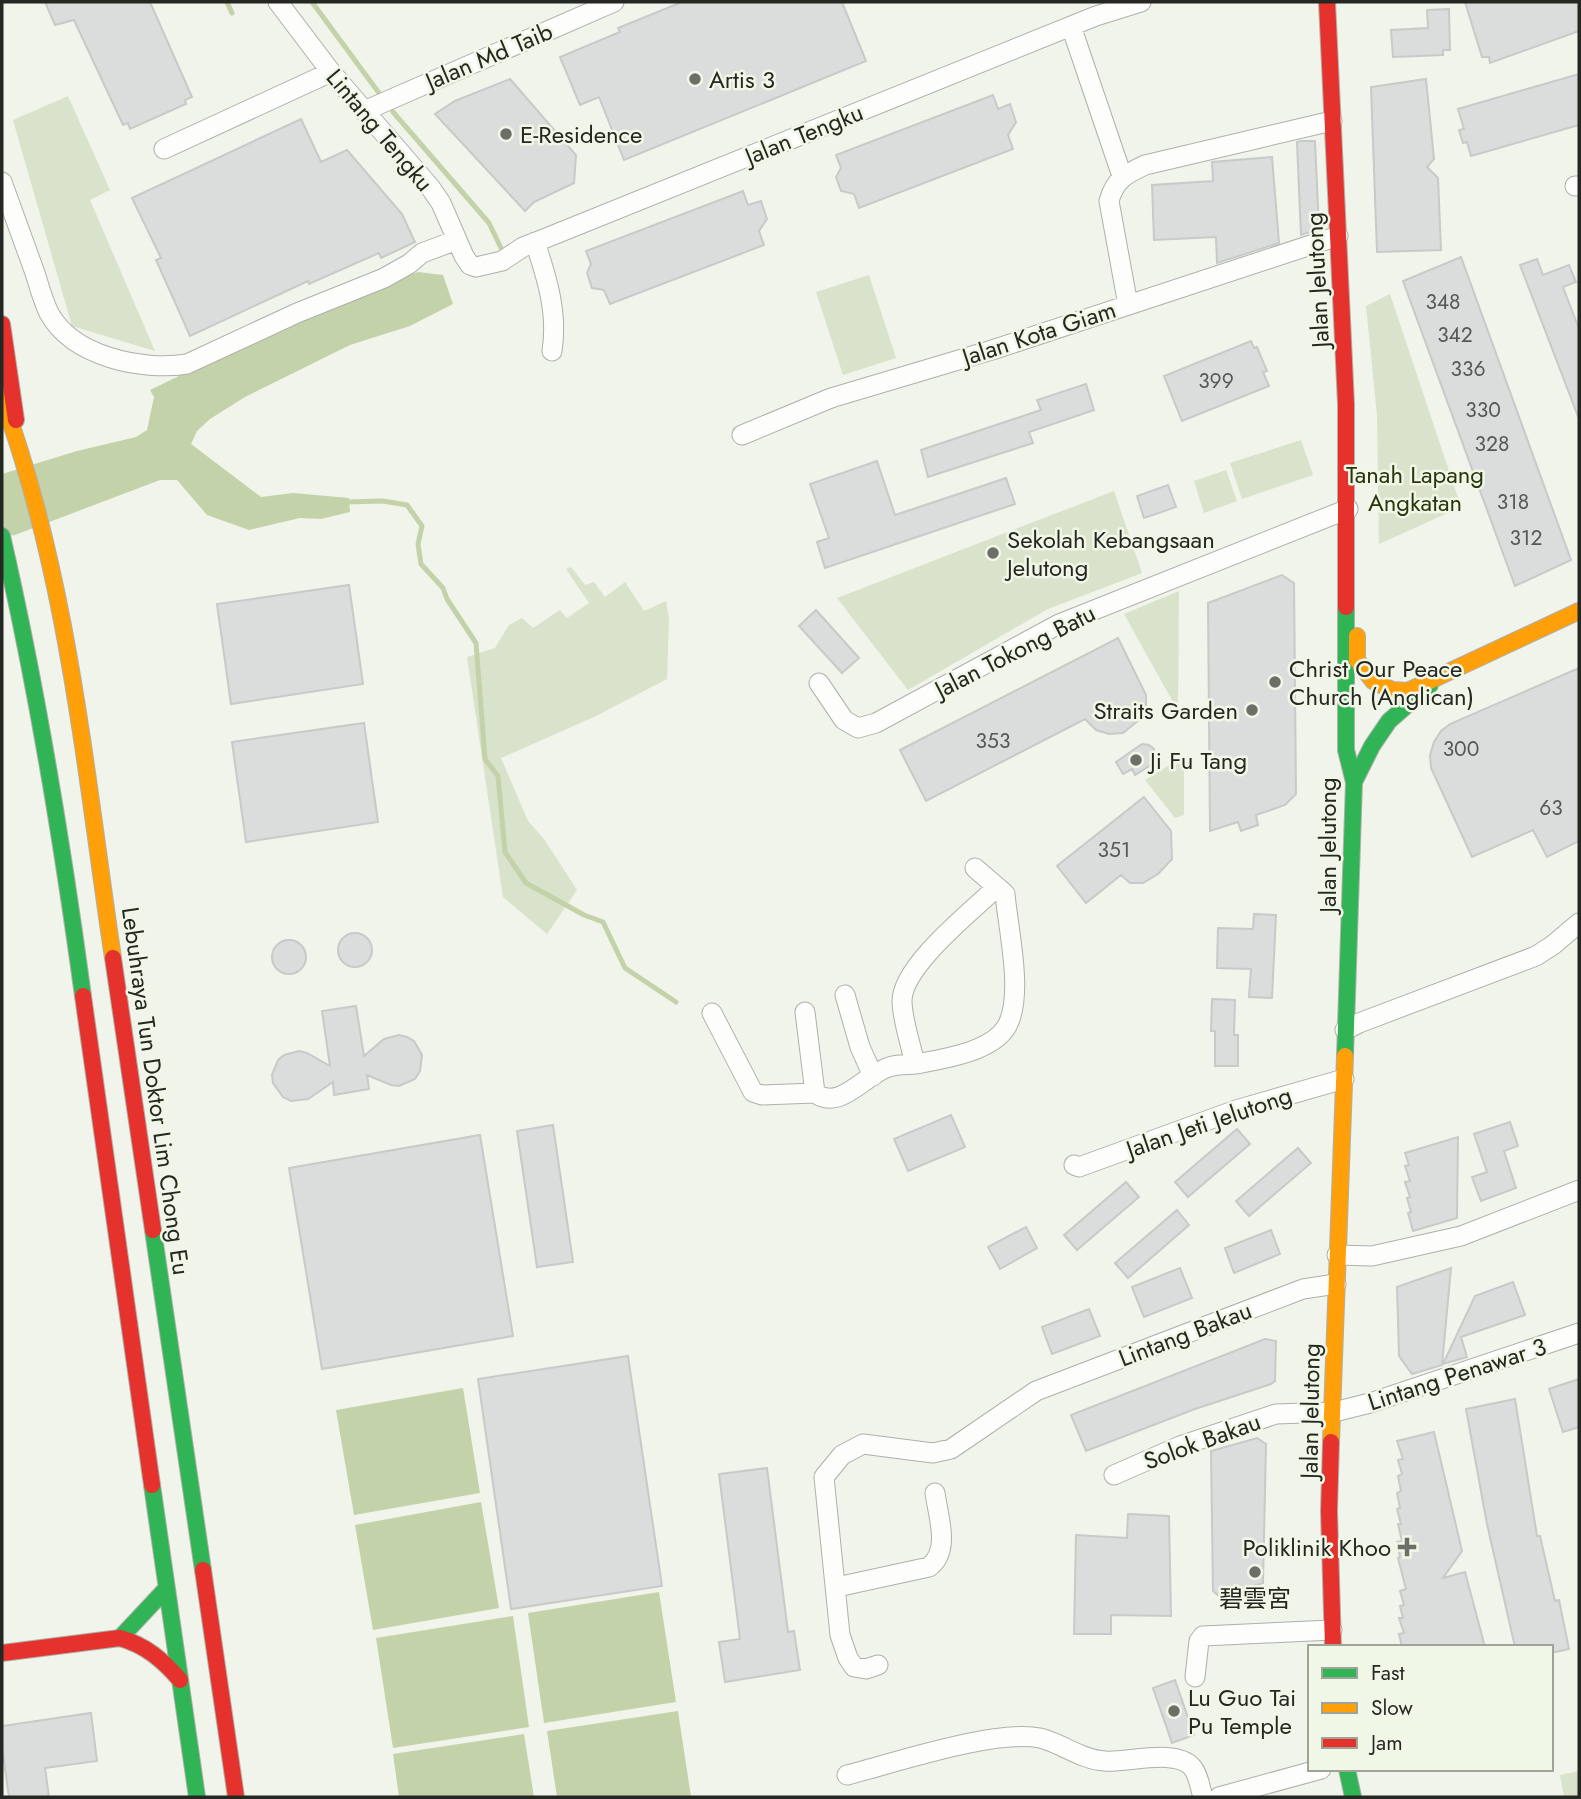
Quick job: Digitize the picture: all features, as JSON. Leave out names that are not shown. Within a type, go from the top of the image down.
[{"type":"main road","name":"Jalan Jelutong","points":[[1326,2],[1345,380],[1348,509],[1346,750],[1354,782],[1329,1511],[1333,1639]]},
{"type":"main road","points":[[2,324],[19,444]]},
{"type":"main road","points":[[1345,380],[1354,390],[1357,660],[1373,681],[1392,690],[1408,691],[1579,611]]},
{"type":"main road","name":"Lebuhraya Tun Doktor Lim Chong Eu","points":[[2,398],[19,444],[48,548],[67,645],[236,1797]]},
{"type":"main road","points":[[2,536],[27,647],[62,845],[165,1590],[197,1797]]},
{"type":"main road","points":[[1354,782],[1372,747],[1390,721],[1436,680]]},
{"type":"main road","points":[[120,1638],[165,1590]]},
{"type":"main road","points":[[2,1653],[120,1638],[155,1654],[180,1680]]},
{"type":"main road","points":[[1347,1771],[1353,1797]]},
{"type":"street","name":"Lintang Tengku","points":[[278,2],[331,72],[436,195],[470,265]]},
{"type":"street","name":"Jalan Md Taib","points":[[364,111],[614,2]]},
{"type":"street","name":"Jalan Tengku","points":[[470,265],[476,267],[502,261],[535,242],[1071,26],[1096,9],[1141,2]]},
{"type":"street","points":[[1071,26],[1122,176]]},
{"type":"street","points":[[164,149],[331,72]]},
{"type":"street","points":[[1128,304],[1109,201],[1112,188],[1122,176],[1145,165],[1332,121]]},
{"type":"street","points":[[2,182],[50,314],[65,333],[86,347],[130,364],[167,367],[187,365],[297,313],[384,278],[422,253],[457,240]]},
{"type":"street","name":"Jalan Kota Giam","points":[[742,435],[831,397],[992,350],[1338,236]]},
{"type":"street","points":[[535,242],[548,281],[554,317],[552,351]]},
{"type":"street","name":"Jalan Tokong Batu","points":[[819,683],[845,720],[858,728],[876,723],[1059,624],[1348,509]]},
{"type":"street","points":[[712,1013],[753,1092],[762,1096],[815,1093],[823,1099],[835,1099],[888,1067],[915,1064],[992,1043],[1008,1024],[1013,1009],[1014,988],[1005,894],[975,868]]},
{"type":"street","points":[[915,1064],[902,1002],[909,976],[924,957],[997,887]]},
{"type":"street","points":[[1345,1030],[1536,956],[1553,946],[1579,923]]},
{"type":"street","points":[[845,995],[860,1047],[873,1076]]},
{"type":"street","points":[[806,1012],[815,1093]]},
{"type":"street","name":"Jalan Jeti Jelutong","points":[[1074,1165],[1080,1167],[1236,1110],[1344,1079]]},
{"type":"street","points":[[1337,1255],[1372,1256],[1461,1236],[1579,1190]]},
{"type":"street","name":"Lintang Bakau","points":[[878,1665],[860,1670],[850,1663],[840,1635],[824,1478],[842,1455],[863,1444],[933,1453],[951,1449],[1036,1391],[1303,1289],[1336,1284]]},
{"type":"street","name":"Lintang Penawar 3","points":[[1334,1412],[1389,1398],[1579,1333]]},
{"type":"street","name":"Solok Bakau","points":[[1114,1475],[1180,1446],[1276,1414],[1334,1412]]},
{"type":"street","points":[[837,1587],[929,1567],[934,1563],[939,1558],[942,1545],[935,1493]]},
{"type":"street","points":[[1195,1677],[1199,1641],[1203,1636],[1333,1639]]},
{"type":"street","points":[[847,1775],[961,1746],[1016,1736],[1041,1738],[1106,1762],[1155,1757],[1184,1761],[1194,1769],[1203,1797]]},
{"type":"street","points":[[1219,1797],[1314,1771]]},
{"type":"green space","points":[[68,96],[110,190],[90,200],[155,351],[72,326],[13,120]]},
{"type":"green space","points":[[869,275],[896,358],[843,375],[816,292]]},
{"type":"green space","name":"Tanah Lapang Angkatan","points":[[1390,294],[1461,507],[1379,544],[1377,415],[1366,306]]},
{"type":"green space","points":[[1301,440],[1313,475],[1242,499],[1230,463]]},
{"type":"green space","points":[[1226,470],[1237,501],[1204,513],[1194,481]]},
{"type":"green space","points":[[1114,491],[1142,573],[1048,609],[908,690],[837,598]]},
{"type":"green space","points":[[571,567],[585,585],[594,582],[605,597],[625,582],[644,611],[666,601],[669,619],[667,679],[596,716],[501,758],[528,821],[544,839],[577,890],[547,934],[503,897],[467,657],[495,648],[509,625],[522,618],[533,628],[560,610],[567,618],[589,603],[566,569]]},
{"type":"green space","points":[[1179,591],[1178,711],[1124,614]]},
{"type":"green space","points":[[1184,756],[1184,815],[1175,818],[1145,780]]},
{"type":"green space","points":[[1579,1771],[1579,1797],[1564,1797],[1560,1775]]},
{"type":"shaded area","points":[[418,272],[443,275],[453,304],[410,326],[350,345],[245,397],[210,419],[197,431],[191,444],[261,497],[293,493],[349,498],[350,512],[321,519],[300,518],[249,530],[207,515],[177,480],[160,480],[15,535],[2,536],[2,474],[77,451],[136,437],[147,430],[154,397],[150,390],[299,318]]},
{"type":"shaded area","points":[[463,1388],[480,1493],[354,1515],[336,1410]]},
{"type":"shaded area","points":[[481,1502],[499,1608],[373,1630],[355,1525]]},
{"type":"shaded area","points":[[659,1592],[676,1702],[544,1723],[528,1613]]},
{"type":"shaded area","points":[[513,1616],[529,1727],[393,1748],[376,1638]]},
{"type":"shaded area","points":[[678,1711],[691,1797],[557,1797],[547,1731]]},
{"type":"shaded area","points":[[524,1734],[534,1797],[399,1797],[393,1754]]},
{"type":"building","points":[[45,2],[150,2],[192,97],[185,100],[186,104],[130,129],[128,123],[123,125],[74,20],[55,25]]},
{"type":"building","name":"Artis 3","points":[[682,2],[842,2],[866,61],[624,160],[599,97],[580,105],[560,57],[620,32],[618,28]]},
{"type":"building","points":[[1465,2],[1579,2],[1579,31],[1490,63],[1489,57],[1482,57]]},
{"type":"building","points":[[1449,9],[1450,50],[1443,50],[1443,55],[1393,57],[1391,30],[1428,28],[1427,10]]},
{"type":"building","points":[[1579,74],[1579,125],[1471,156],[1467,142],[1463,143],[1459,130],[1464,129],[1458,109]]},
{"type":"building","name":"E-Residence","points":[[510,79],[576,155],[574,183],[534,202],[525,211],[435,114],[455,101]]},
{"type":"building","points":[[1426,79],[1434,159],[1427,167],[1438,178],[1441,250],[1377,252],[1371,87]]},
{"type":"building","points":[[993,95],[998,109],[1010,104],[1016,122],[1008,135],[1013,149],[859,208],[854,194],[841,191],[836,177],[841,168],[836,155]]},
{"type":"building","points":[[301,119],[321,162],[347,150],[402,214],[415,242],[381,258],[379,253],[309,284],[308,281],[190,336],[156,260],[161,258],[132,198]]},
{"type":"building","points":[[1315,141],[1319,229],[1301,235],[1297,142]]},
{"type":"building","points":[[1272,157],[1279,243],[1217,263],[1216,237],[1154,240],[1152,185],[1213,181],[1212,162]]},
{"type":"building","points":[[743,191],[748,205],[761,201],[767,219],[759,231],[764,245],[610,304],[604,290],[592,288],[587,273],[591,264],[586,251]]},
{"type":"building","points":[[1461,257],[1571,560],[1515,586],[1403,281]]},
{"type":"building","points":[[1537,259],[1543,275],[1569,265],[1576,282],[1563,287],[1579,329],[1579,419],[1520,265]]},
{"type":"building","points":[[1251,341],[1254,348],[1257,347],[1267,371],[1263,372],[1269,386],[1182,421],[1164,376]]},
{"type":"building","points":[[1086,384],[1094,410],[1029,432],[1033,443],[928,477],[921,450],[1041,410],[1037,400]]},
{"type":"building","points":[[877,461],[895,515],[1006,478],[1015,504],[825,568],[817,542],[829,538],[810,484]]},
{"type":"building","points":[[1168,485],[1176,507],[1144,518],[1137,496]]},
{"type":"building","name":"Straits Garden","points":[[1282,575],[1294,583],[1296,794],[1285,805],[1256,815],[1258,825],[1241,831],[1238,822],[1210,831],[1208,603]]},
{"type":"building","points":[[349,585],[363,684],[231,704],[217,604]]},
{"type":"building","points":[[816,610],[859,658],[842,673],[799,626]]},
{"type":"building","points":[[1118,638],[1146,695],[1146,709],[1140,719],[1123,733],[1109,734],[1096,730],[1085,719],[926,801],[900,750]]},
{"type":"building","points":[[1579,668],[1579,841],[1547,857],[1533,830],[1472,857],[1431,768],[1430,755],[1434,742],[1450,724]]},
{"type":"building","points":[[364,723],[378,822],[246,842],[232,742]]},
{"type":"building","name":"Ji Fu Tang","points":[[1142,744],[1154,749],[1154,763],[1135,775],[1132,769],[1123,774],[1116,762]]},
{"type":"building","points":[[1144,797],[1171,831],[1172,859],[1158,874],[1143,883],[1130,883],[1121,875],[1086,903],[1057,866]]},
{"type":"building","points":[[1254,914],[1276,915],[1272,998],[1249,997],[1251,969],[1217,968],[1218,928],[1253,929]]},
{"type":"building","points":[[355,933],[367,938],[372,950],[367,962],[355,967],[343,962],[338,950],[343,938]]},
{"type":"building","points":[[289,940],[301,945],[306,957],[301,969],[289,974],[277,969],[272,957],[277,945]]},
{"type":"building","points":[[1212,999],[1235,1000],[1234,1035],[1238,1035],[1238,1066],[1215,1066],[1215,1031],[1211,1031]]},
{"type":"building","points":[[356,1006],[364,1056],[384,1039],[399,1035],[407,1037],[414,1041],[422,1055],[420,1071],[415,1079],[399,1086],[367,1075],[369,1089],[334,1095],[333,1082],[308,1099],[291,1101],[283,1097],[273,1083],[272,1075],[278,1060],[284,1055],[299,1051],[330,1066],[322,1011]]},
{"type":"building","points":[[951,1115],[965,1147],[908,1171],[894,1139]]},
{"type":"building","points":[[1510,1122],[1518,1146],[1504,1151],[1516,1188],[1481,1201],[1472,1177],[1487,1172],[1474,1134]]},
{"type":"building","points":[[553,1125],[573,1262],[537,1267],[517,1131]]},
{"type":"building","points":[[1237,1129],[1250,1144],[1188,1197],[1175,1182]]},
{"type":"building","points":[[480,1135],[513,1336],[322,1369],[289,1168]]},
{"type":"building","points":[[1458,1137],[1457,1218],[1413,1231],[1408,1213],[1411,1212],[1407,1198],[1410,1197],[1405,1182],[1410,1181],[1405,1166],[1409,1165],[1405,1153]]},
{"type":"building","points":[[1298,1148],[1311,1163],[1249,1216],[1236,1201]]},
{"type":"building","points":[[1126,1182],[1139,1197],[1077,1250],[1064,1235]]},
{"type":"building","points":[[1177,1210],[1189,1225],[1128,1278],[1115,1263]]},
{"type":"building","points":[[1026,1227],[1037,1248],[1000,1269],[988,1247]]},
{"type":"building","points":[[1271,1230],[1280,1254],[1234,1273],[1225,1248]]},
{"type":"building","points":[[1180,1268],[1192,1298],[1144,1317],[1132,1287]]},
{"type":"building","points":[[1451,1268],[1442,1365],[1412,1374],[1399,1356],[1397,1287]]},
{"type":"building","points":[[1513,1282],[1525,1315],[1461,1337],[1467,1357],[1443,1364],[1475,1296]]},
{"type":"building","points":[[1089,1309],[1100,1336],[1052,1354],[1042,1327]]},
{"type":"building","points":[[1265,1339],[1276,1341],[1275,1381],[1271,1384],[1195,1409],[1086,1451],[1071,1415]]},
{"type":"building","points":[[628,1356],[662,1586],[511,1609],[478,1379]]},
{"type":"building","points":[[1579,1379],[1579,1427],[1563,1432],[1549,1389]]},
{"type":"building","points":[[1515,1399],[1537,1536],[1540,1536],[1555,1601],[1559,1600],[1569,1649],[1553,1653],[1553,1645],[1515,1645],[1487,1524],[1466,1409]]},
{"type":"building","points":[[1434,1432],[1462,1551],[1443,1578],[1465,1572],[1484,1645],[1402,1645],[1399,1634],[1404,1633],[1399,1618],[1403,1618],[1400,1606],[1404,1605],[1400,1591],[1406,1589],[1397,1542],[1402,1541],[1397,1509],[1400,1508],[1397,1493],[1401,1491],[1398,1476],[1402,1474],[1398,1460],[1403,1459],[1397,1441]]},
{"type":"building","points":[[1257,1438],[1266,1444],[1263,1583],[1220,1597],[1213,1591],[1211,1451]]},
{"type":"building","points":[[767,1468],[788,1632],[794,1631],[800,1670],[725,1682],[719,1642],[740,1639],[719,1474]]},
{"type":"building","points":[[1128,1514],[1169,1516],[1171,1616],[1111,1615],[1111,1634],[1074,1634],[1076,1535],[1127,1538]]},
{"type":"building","name":"Lu Guo Tai Pu Temple","points":[[1175,1680],[1194,1735],[1172,1743],[1153,1688]]},
{"type":"building","points":[[91,1713],[97,1761],[45,1768],[49,1797],[9,1797],[2,1726]]},
{"type":"waterway","points":[[227,2],[232,13]]},
{"type":"waterway","points":[[312,2],[379,93]]},
{"type":"waterway","points":[[393,112],[489,223],[501,248]]},
{"type":"waterway","points":[[344,502],[383,501],[407,505],[422,526],[418,544],[421,564],[443,588],[447,599],[476,643],[485,759],[498,776],[505,852],[526,883],[584,915],[603,922],[625,968],[676,1002]]},
{"type":"traffic: fast","points":[[2,536],[48,765],[83,996]]},
{"type":"traffic: fast","points":[[1345,1056],[1354,782],[1346,750],[1346,607]]},
{"type":"traffic: fast","points":[[1354,782],[1372,746],[1389,721],[1430,685]]},
{"type":"traffic: fast","points":[[153,1230],[203,1570]]},
{"type":"traffic: fast","points":[[152,1485],[197,1797]]},
{"type":"traffic: fast","points":[[120,1638],[165,1590]]},
{"type":"traffic: fast","points":[[1347,1771],[1353,1797]]},
{"type":"traffic: slow","points":[[2,398],[25,466],[59,604],[83,745],[113,958]]},
{"type":"traffic: slow","points":[[1357,636],[1357,660],[1373,681],[1392,690],[1408,691],[1579,611]]},
{"type":"traffic: slow","points":[[1331,1442],[1345,1056]]},
{"type":"traffic: jam","points":[[1327,2],[1346,404],[1346,607]]},
{"type":"traffic: jam","points":[[2,324],[16,420]]},
{"type":"traffic: jam","points":[[113,958],[153,1230]]},
{"type":"traffic: jam","points":[[83,996],[152,1485]]},
{"type":"traffic: jam","points":[[1331,1442],[1329,1511],[1333,1645]]},
{"type":"traffic: jam","points":[[203,1570],[236,1797]]},
{"type":"traffic: jam","points":[[2,1653],[120,1638],[153,1654],[180,1680]]},
{"type":"place","name":"Artis 3","points":[[695,79]]},
{"type":"place","name":"E-Residence","points":[[506,134]]},
{"type":"place","name":"Sekolah Kebangsaan Jelutong","points":[[993,553]]},
{"type":"place","name":"Christ Our Peace Church (Anglican)","points":[[1275,682]]},
{"type":"place","name":"Straits Garden","points":[[1252,710]]},
{"type":"place","name":"Ji Fu Tang","points":[[1136,760]]},
{"type":"place","name":"Poliklinik Khoo","points":[[1407,1547]]},
{"type":"place","name":"碧雲宮","points":[[1255,1572]]},
{"type":"place","name":"Lu Guo Tai Pu Temple","points":[[1174,1711]]}]
